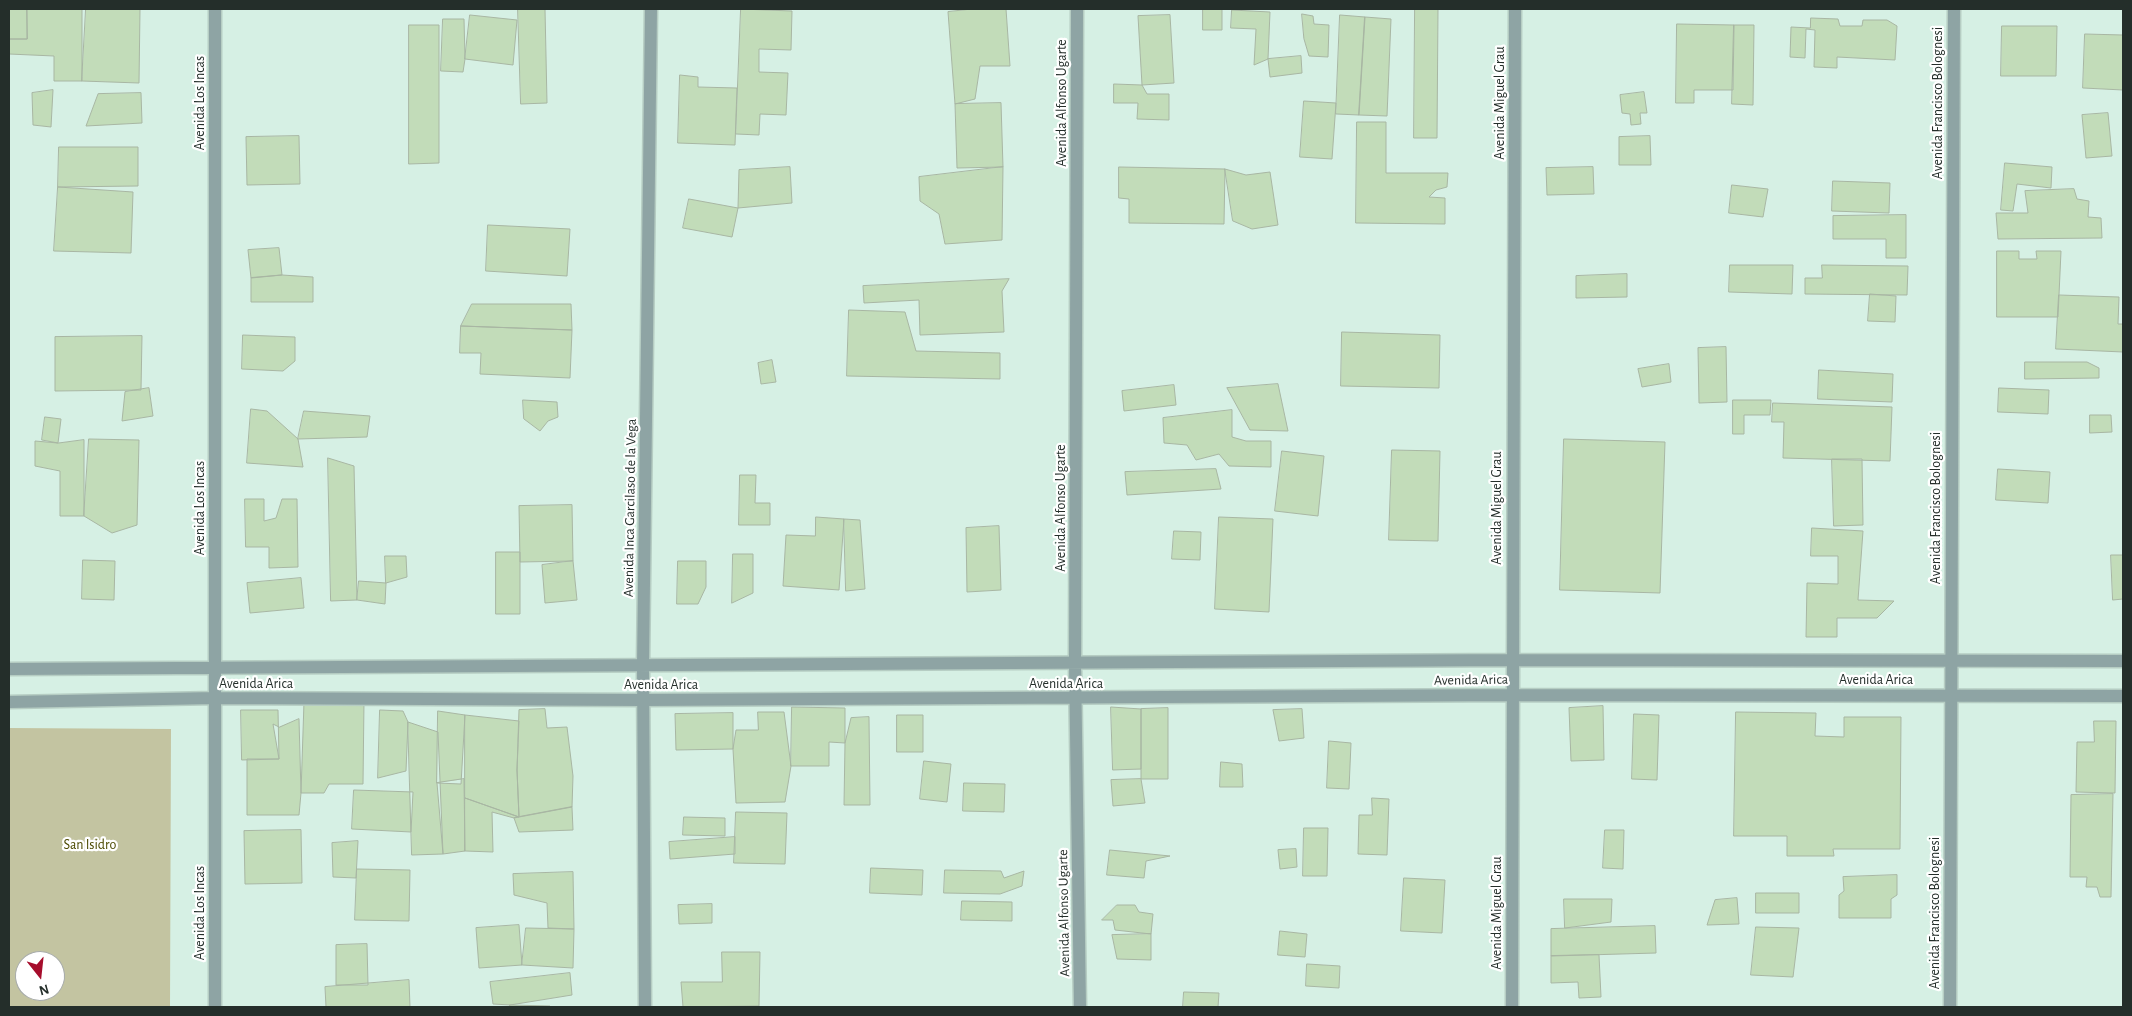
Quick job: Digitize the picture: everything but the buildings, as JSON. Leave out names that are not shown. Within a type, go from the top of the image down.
[{"type":"street","name":"Avenida Los Incas","points":[[215,9],[215,1007]]},
{"type":"street","name":"Avenida Inca Garcilaso de la Vega","points":[[646,1007],[643,665],[651,9]]},
{"type":"street","name":"Avenida Alfonso Ugarte","points":[[1077,9],[1076,699],[1080,1007]]},
{"type":"street","name":"Avenida Miguel Grau","points":[[1512,1007],[1515,9]]},
{"type":"street","name":"Avenida Francisco Bolognesi","points":[[1950,1007],[1954,9]]},
{"type":"street","name":"Avenida Arica","points":[[9,669],[1512,660],[2123,661]]},
{"type":"street","name":"Avenida Arica","points":[[9,702],[215,698],[643,700],[1512,695],[2123,696]]},
{"type":"green space","name":"San Isidro","points":[[9,728],[171,729],[170,1007],[9,1007]]}]
